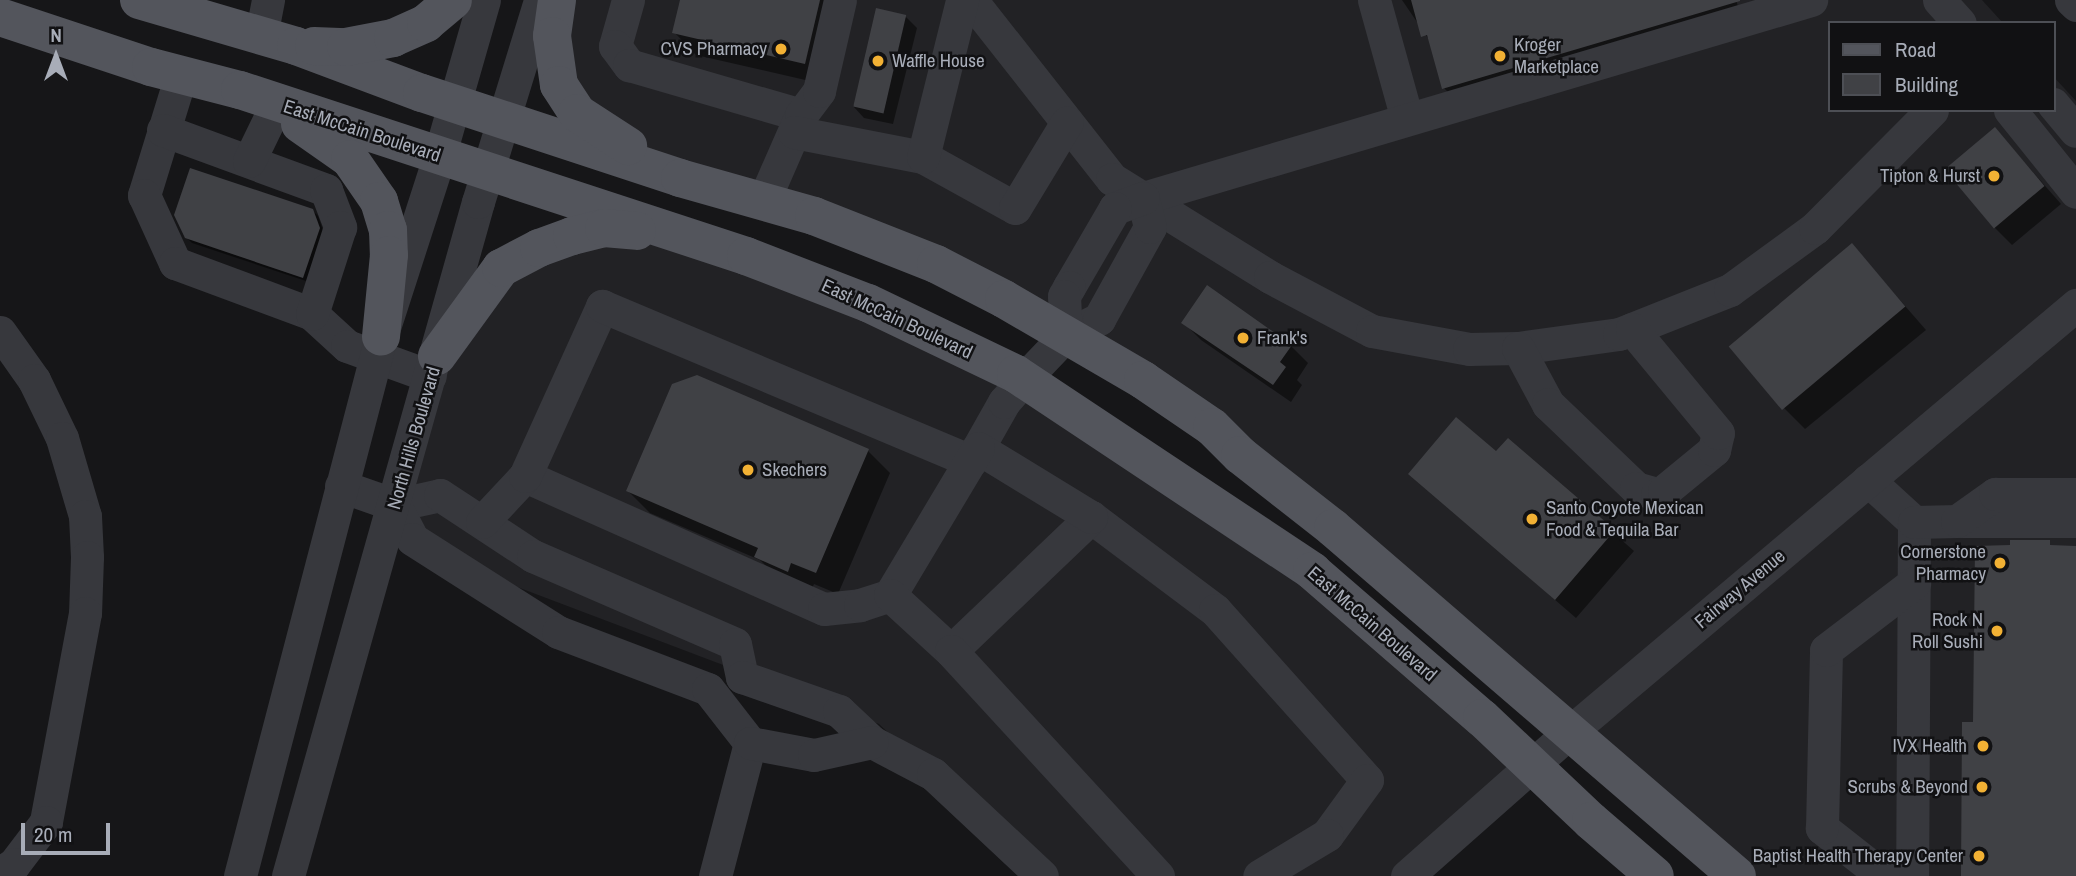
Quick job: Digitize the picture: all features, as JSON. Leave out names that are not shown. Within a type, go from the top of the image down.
[{"type":"main road","points":[[139,0],[275,27],[346,47],[393,38],[426,23],[453,0]]},
{"type":"main road","points":[[556,0],[552,36],[556,76],[577,113],[680,178]]},
{"type":"main road","points":[[0,18],[181,75],[240,90],[276,106],[350,159],[379,201],[388,230],[389,255],[378,347]]},
{"type":"main road","points":[[275,27],[455,104],[680,178],[814,216],[936,264],[1066,335],[1143,380],[1212,427],[1240,455],[1333,528],[1737,876]]},
{"type":"main road","name":"East McCain Boulevard","points":[[276,106],[789,271],[868,303],[1024,379],[1312,572],[1482,718],[1655,876]]},
{"type":"main road","points":[[433,366],[500,268],[539,248],[604,228],[677,233]]},
{"type":"street","points":[[240,876],[378,347],[439,157],[484,0]]},
{"type":"street","name":"North Hills Boulevard","points":[[288,876],[488,172],[540,0]]},
{"type":"street","points":[[628,0],[615,46],[629,65],[798,123],[923,157],[1015,208],[1067,122]]},
{"type":"street","points":[[763,202],[798,123],[819,91],[840,0]]},
{"type":"street","points":[[923,157],[962,0]]},
{"type":"street","points":[[971,0],[1112,179],[1270,277],[1372,331],[1469,349],[1518,348],[1632,330],[1730,290],[1815,228],[1930,112]]},
{"type":"street","points":[[1374,0],[1407,119]]},
{"type":"street","points":[[1143,198],[1811,0]]},
{"type":"street","points":[[1940,0],[1957,21]]},
{"type":"street","points":[[2071,0],[2076,5]]},
{"type":"street","points":[[181,75],[144,195],[175,264],[312,314],[347,346],[378,347],[433,366]]},
{"type":"street","points":[[249,161],[276,106]]},
{"type":"street","points":[[2055,106],[2076,131]]},
{"type":"street","points":[[2012,112],[2076,192]]},
{"type":"street","points":[[163,130],[326,190],[340,227],[312,314]]},
{"type":"street","points":[[525,476],[824,609],[860,605],[890,595],[1004,402],[1066,335],[1099,319],[1150,227],[1143,198]]},
{"type":"street","name":"Fairway Avenue","points":[[1406,876],[1531,765],[2076,305]]},
{"type":"street","points":[[482,522],[525,476],[602,306],[974,455],[1091,517],[1215,610],[1367,780],[1327,835],[1259,876]]},
{"type":"street","points":[[1518,348],[1548,404],[1636,488],[1657,494],[1714,450],[1718,433],[1632,330]]},
{"type":"street","points":[[0,332],[34,380],[62,438],[85,516],[87,557],[85,613],[46,822],[14,864],[0,873]]},
{"type":"street","points":[[1868,480],[1914,522],[2076,521]]},
{"type":"street","points":[[341,486],[395,505],[440,495],[533,556],[735,644],[741,677],[839,711],[872,742],[933,774],[1042,876]]},
{"type":"street","points":[[1957,521],[1995,494],[2076,494]]},
{"type":"street","points":[[395,505],[412,539],[558,632],[708,689],[750,743],[814,755],[872,742]]},
{"type":"street","points":[[951,651],[1091,517]]},
{"type":"street","points":[[1912,876],[1914,522]]},
{"type":"street","points":[[1883,876],[1822,828],[1826,650],[1914,583]]},
{"type":"street","points":[[890,595],[951,651],[1158,876]]},
{"type":"street","points":[[715,876],[750,743]]},
{"type":"shaded area","points":[[558,0],[1982,0],[2001,21],[1828,21],[1828,112],[2055,112],[2055,78],[2076,101],[2076,876],[1739,876],[1075,340],[680,178],[577,113]]},
{"type":"shaded area","points":[[604,228],[868,303],[1223,509],[1531,765],[1402,876],[1040,876],[879,724],[385,537],[430,376],[539,248]]},
{"type":"building","name":"CVS Pharmacy","points":[[680,0],[820,0],[805,64],[672,33]]},
{"type":"building","name":"Kroger Marketplace","points":[[1411,0],[1740,1],[1442,89],[1427,35],[1421,37]]},
{"type":"building","name":"Waffle House","points":[[876,8],[906,15],[883,113],[853,106]]},
{"type":"building","name":"Tipton & Hurst","points":[[1995,127],[2044,186],[1994,228],[1944,169]]},
{"type":"building","points":[[190,168],[313,209],[320,228],[303,278],[185,238],[174,215]]},
{"type":"building","points":[[1852,243],[1905,307],[1782,410],[1729,346]]},
{"type":"building","name":"Frank's","points":[[1207,285],[1292,345],[1280,362],[1286,367],[1273,385],[1181,323]]},
{"type":"building","name":"Skechers","points":[[697,375],[869,449],[816,573],[791,563],[788,572],[754,557],[758,548],[626,491],[672,384]]},
{"type":"building","name":"Santo Coyote Mexican Food & Tequila Bar","points":[[1456,417],[1496,451],[1508,438],[1615,530],[1555,600],[1408,474]]},
{"type":"building","points":[[2010,540],[2050,540],[2050,545],[2076,546],[2076,876],[1961,876],[1962,722],[1973,722],[1975,546],[2010,545]]},
{"type":"place","name":"CVS Pharmacy","points":[[781,49]]},
{"type":"place","name":"Kroger Marketplace","points":[[1500,56]]},
{"type":"place","name":"Waffle House","points":[[878,61]]},
{"type":"place","name":"Tipton & Hurst","points":[[1994,176]]},
{"type":"place","name":"Frank's","points":[[1243,338]]},
{"type":"place","name":"Skechers","points":[[748,470]]},
{"type":"place","name":"Santo Coyote Mexican Food & Tequila Bar","points":[[1532,519]]},
{"type":"place","name":"Cornerstone Pharmacy","points":[[2000,563]]},
{"type":"place","name":"Rock N Roll Sushi","points":[[1997,631]]},
{"type":"place","name":"IVX Health","points":[[1983,746]]},
{"type":"place","name":"Scrubs & Beyond","points":[[1982,787]]},
{"type":"place","name":"Baptist Health Therapy Center","points":[[1979,856]]}]
